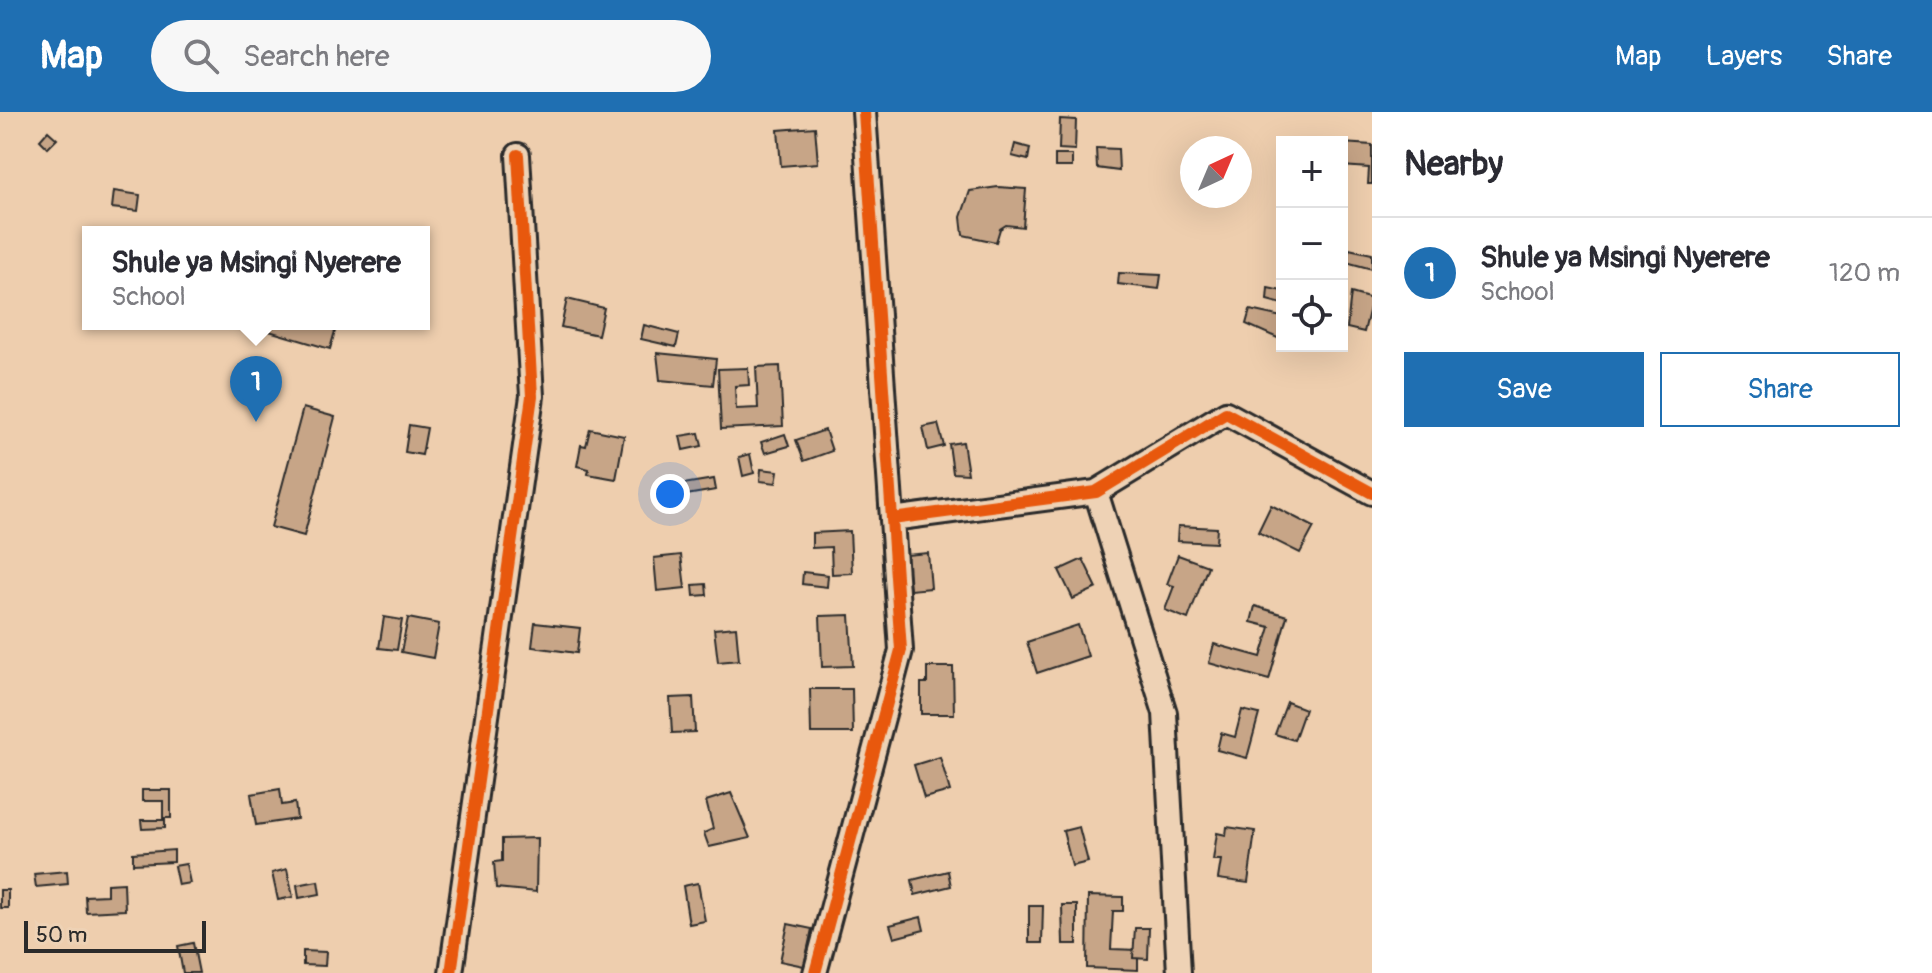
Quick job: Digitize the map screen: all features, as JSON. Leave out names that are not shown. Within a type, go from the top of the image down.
[{"type":"street","points":[[815,973],[901,650],[864,112]]},
{"type":"street","points":[[451,973],[532,396],[518,155]]},
{"type":"street","points":[[892,519],[1096,492],[1226,413],[1372,493]]},
{"type":"street","points":[[1096,492],[1165,713],[1179,973]]},
{"type":"building","points":[[1060,119],[1076,120],[1075,150],[1059,149]]},
{"type":"building","points":[[815,127],[818,163],[781,166],[778,130]]},
{"type":"building","points":[[48,131],[57,139],[48,148],[40,140]]},
{"type":"building","points":[[1348,143],[1372,145],[1372,184],[1368,184],[1369,168],[1348,166]]},
{"type":"building","points":[[1015,144],[1030,148],[1028,160],[1012,156]]},
{"type":"building","points":[[1096,148],[1118,149],[1119,171],[1097,168]]},
{"type":"building","points":[[1055,155],[1072,155],[1072,167],[1055,167]]},
{"type":"building","points":[[998,187],[1026,189],[1023,227],[1006,225],[1000,229],[996,242],[963,235],[961,217],[970,191]]},
{"type":"building","points":[[114,191],[140,195],[138,211],[112,208]]},
{"type":"building","points":[[1349,249],[1372,254],[1372,269],[1348,263]]},
{"type":"building","points":[[1119,273],[1161,275],[1159,289],[1118,284]]},
{"type":"building","points":[[1268,288],[1276,290],[1276,302],[1267,300]]},
{"type":"building","points":[[1351,293],[1372,299],[1364,332],[1348,328]]},
{"type":"building","points":[[567,299],[604,308],[598,335],[561,327]]},
{"type":"building","points":[[1250,310],[1276,316],[1276,337],[1246,324]]},
{"type":"building","points":[[644,325],[679,334],[676,347],[641,339]]},
{"type":"building","points":[[265,330],[335,330],[330,349]]},
{"type":"building","points":[[657,353],[716,359],[713,385],[660,380]]},
{"type":"building","points":[[780,366],[783,426],[721,429],[718,369],[748,368],[749,385],[735,386],[736,409],[758,408],[756,367]]},
{"type":"building","points":[[303,408],[335,417],[304,536],[271,527]]},
{"type":"building","points":[[938,424],[944,446],[928,450],[923,427]]},
{"type":"building","points":[[409,425],[427,428],[422,455],[405,452]]},
{"type":"building","points":[[590,429],[624,436],[616,479],[588,474],[589,469],[577,466],[581,445],[586,446]]},
{"type":"building","points":[[825,430],[832,451],[804,461],[796,440]]},
{"type":"building","points":[[699,433],[702,446],[683,450],[680,436]]},
{"type":"building","points":[[785,434],[789,446],[765,453],[761,442]]},
{"type":"building","points":[[963,442],[968,474],[953,473],[949,444]]},
{"type":"building","points":[[750,454],[754,473],[743,476],[739,457]]},
{"type":"building","points":[[761,469],[778,471],[776,483],[760,481]]},
{"type":"building","points":[[714,479],[716,490],[686,495],[683,484]]},
{"type":"building","points":[[1271,505],[1314,527],[1300,553],[1258,532]]},
{"type":"building","points":[[1178,526],[1217,528],[1216,543],[1177,541]]},
{"type":"building","points":[[850,531],[852,573],[832,574],[831,547],[812,548],[812,533]]},
{"type":"building","points":[[928,553],[931,588],[910,590],[906,555]]},
{"type":"building","points":[[681,555],[685,588],[657,591],[654,558]]},
{"type":"building","points":[[1178,555],[1208,566],[1188,619],[1165,610],[1174,586],[1167,584]]},
{"type":"building","points":[[1083,559],[1097,588],[1073,599],[1059,570]]},
{"type":"building","points":[[803,572],[828,575],[827,587],[802,584]]},
{"type":"building","points":[[706,584],[707,595],[694,596],[693,585]]},
{"type":"building","points":[[1255,606],[1287,616],[1269,680],[1209,663],[1214,644],[1261,657],[1270,627],[1251,622]]},
{"type":"building","points":[[850,615],[853,666],[822,667],[820,616]]},
{"type":"building","points":[[384,617],[402,620],[397,650],[379,648]]},
{"type":"building","points":[[408,618],[439,624],[433,658],[401,652]]},
{"type":"building","points":[[535,623],[580,628],[577,653],[532,647]]},
{"type":"building","points":[[1078,625],[1088,656],[1037,673],[1027,642]]},
{"type":"building","points":[[736,627],[739,660],[718,662],[714,629]]},
{"type":"building","points":[[927,667],[953,667],[954,714],[921,714],[921,683],[927,683]]},
{"type":"building","points":[[810,689],[852,689],[853,733],[811,733]]},
{"type":"building","points":[[693,697],[695,732],[672,733],[670,698]]},
{"type":"building","points":[[1287,702],[1305,709],[1294,740],[1275,734]]},
{"type":"building","points":[[1242,710],[1259,714],[1247,758],[1217,750],[1221,733],[1235,737]]},
{"type":"building","points":[[940,757],[950,791],[924,798],[914,765]]},
{"type":"building","points":[[280,789],[282,805],[295,803],[297,819],[256,825],[251,794]]},
{"type":"building","points":[[142,790],[171,790],[171,818],[163,818],[163,801],[142,801]]},
{"type":"building","points":[[731,793],[750,838],[709,847],[704,833],[713,829],[706,801]]},
{"type":"building","points":[[141,820],[165,820],[165,828],[142,829]]},
{"type":"building","points":[[1079,827],[1088,862],[1072,866],[1063,831]]},
{"type":"building","points":[[1227,827],[1255,831],[1248,883],[1218,879],[1221,860],[1213,860],[1217,833],[1226,835]]},
{"type":"building","points":[[537,838],[536,892],[496,888],[494,862],[502,861],[502,839]]},
{"type":"building","points":[[174,850],[174,862],[133,864],[133,853]]},
{"type":"building","points":[[186,864],[190,883],[178,885],[174,866]]},
{"type":"building","points":[[287,869],[293,897],[278,900],[272,873]]},
{"type":"building","points":[[67,871],[68,884],[36,887],[34,874]]},
{"type":"building","points":[[948,871],[951,886],[915,895],[912,880]]},
{"type":"building","points":[[318,881],[320,894],[299,898],[297,885]]},
{"type":"building","points":[[124,883],[125,910],[86,912],[85,896],[107,895],[107,884]]},
{"type":"building","points":[[698,883],[705,921],[689,924],[683,886]]},
{"type":"building","points":[[0,890],[8,890],[8,908],[0,908]]},
{"type":"building","points":[[1088,896],[1123,897],[1123,911],[1113,911],[1111,949],[1138,950],[1138,970],[1087,968]]},
{"type":"building","points":[[1062,905],[1077,905],[1077,944],[1063,944]]},
{"type":"building","points":[[1029,906],[1043,906],[1042,943],[1029,943]]},
{"type":"building","points":[[921,917],[924,930],[894,938],[890,925]]},
{"type":"building","points":[[788,924],[812,929],[804,966],[780,961]]},
{"type":"building","points":[[1135,928],[1149,928],[1148,959],[1133,958]]},
{"type":"building","points":[[193,943],[199,973],[183,973],[178,946]]},
{"type":"building","points":[[303,951],[326,952],[325,966],[303,965]]},
{"type":"cycle path","points":[[815,973],[901,650],[864,112]]},
{"type":"cycle path","points":[[451,973],[532,396],[518,155]]},
{"type":"cycle path","points":[[892,519],[1096,492],[1226,413],[1372,493]]},
{"type":"place","name":"Shule ya Msingi Nyerere","points":[[256,422]]}]
